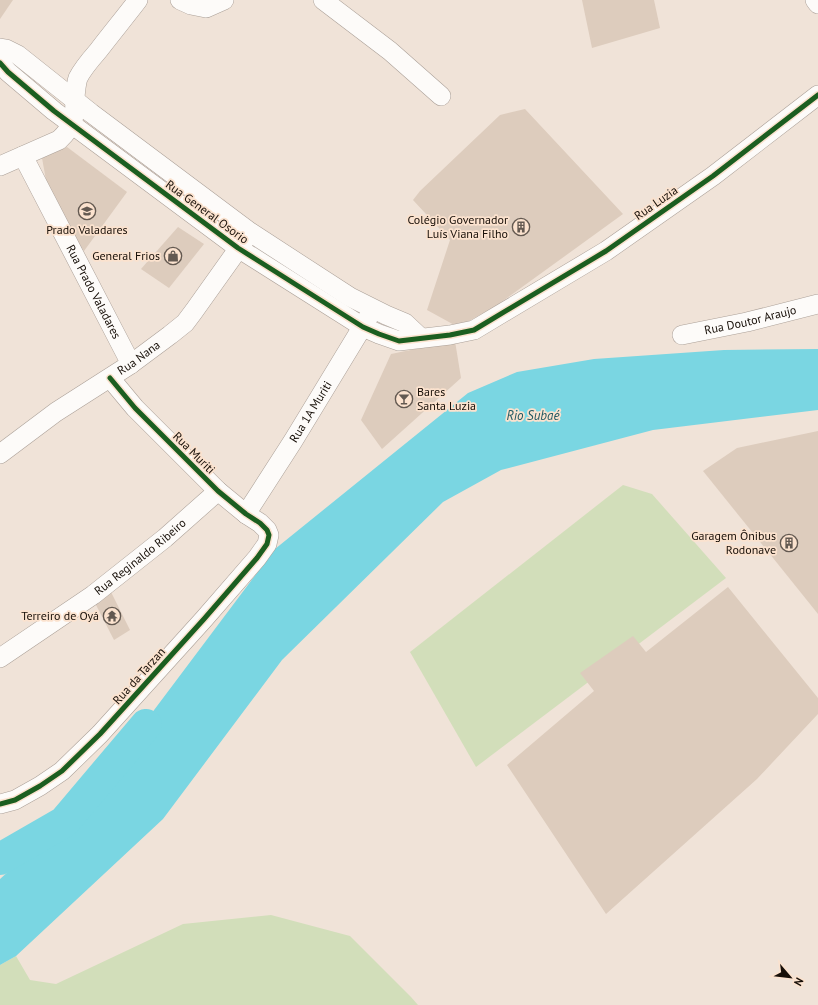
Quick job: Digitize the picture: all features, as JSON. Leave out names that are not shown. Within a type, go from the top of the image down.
[{"type":"street","points":[[0,166],[59,140],[66,133],[72,124],[78,77],[138,0]]},
{"type":"street","points":[[180,0],[191,5],[206,8],[224,0]]},
{"type":"street","points":[[323,0],[390,51],[441,96]]},
{"type":"street","points":[[815,0],[818,4]]},
{"type":"street","name":"Rua General Osorio","points":[[0,48],[6,49],[18,55],[75,100],[250,232],[350,297],[405,323],[422,338]]},
{"type":"street","name":"Rua General Osorio","points":[[0,63],[8,72],[54,111],[238,248],[363,327],[399,341],[422,338]]},
{"type":"street","name":"Rua Luzia","points":[[422,338],[450,336],[474,330],[606,251],[712,176],[818,95]]},
{"type":"street","name":"Rua Prado Valadares","points":[[23,156],[131,364]]},
{"type":"street","name":"Rua Nana","points":[[0,454],[56,412],[131,364],[170,336],[185,323],[250,232]]},
{"type":"street","name":"Rua Doutor Araujo","points":[[682,335],[747,322],[818,304]]},
{"type":"street","name":"Rua 1A Muriti","points":[[246,514],[293,441],[363,327],[373,308]]},
{"type":"street","name":"Rua Muriti","points":[[110,378],[135,408],[218,491],[246,514],[260,523],[269,535]]},
{"type":"street","name":"Rua Reginaldo Ribeiro","points":[[0,658],[93,595],[165,538],[218,491]]},
{"type":"street","name":"Rua da Tarzan","points":[[0,804],[15,800],[40,786],[68,766],[105,728],[257,558],[267,544],[269,535]]},
{"type":"green space","points":[[623,485],[652,494],[726,578],[476,767],[410,652]]},
{"type":"green space","points":[[271,915],[350,936],[418,1005],[0,1005],[0,965],[16,956],[30,980],[56,984],[183,924]]},
{"type":"water","name":"Rio Subaé","points":[[818,349],[818,410],[653,430],[501,470],[443,502],[282,660],[163,819],[16,956],[0,965],[0,879],[82,806],[275,549],[468,393],[517,372],[594,359],[724,350]]},
{"type":"building","points":[[0,0],[13,0],[0,19]]},
{"type":"building","points":[[582,0],[654,0],[660,28],[592,48]]},
{"type":"building","name":"Colégio Governador Luís Viana Filho","points":[[525,109],[623,214],[496,306],[458,327],[427,310],[450,240],[413,200],[420,191],[500,115]]},
{"type":"building","name":"Prado Valadares","points":[[67,147],[127,192],[84,251],[70,229],[46,180],[42,158]]},
{"type":"building","name":"General Frios","points":[[178,227],[204,244],[169,288],[141,269]]},
{"type":"building","name":"Bares Santa Luzia","points":[[455,341],[461,378],[382,449],[361,420],[391,354]]},
{"type":"building","name":"Garagem Ônibus Rodonave","points":[[818,431],[818,614],[703,471],[737,448]]},
{"type":"building","points":[[728,587],[818,698],[818,714],[757,779],[606,914],[507,765],[594,691],[580,673],[633,636],[646,652]]},
{"type":"building","name":"Terreiro de Oyá","points":[[110,590],[130,630],[114,640],[95,603]]},
{"type":"waterway","points":[[0,859],[64,822],[146,725]]},
{"type":"cycle path","points":[[0,63],[8,72],[54,111],[238,248],[363,327],[399,341],[450,335],[474,330],[606,251],[713,176],[818,95]]},
{"type":"cycle path","points":[[0,804],[15,800],[40,786],[62,771],[100,734],[204,619],[257,558],[267,544],[269,535],[267,530],[218,491],[135,408],[110,378]]},
{"type":"place","name":"Prado Valadares","points":[[87,211]]},
{"type":"place","name":"Colégio Governador Luís Viana Filho","points":[[521,227]]},
{"type":"place","name":"General Frios","points":[[173,256]]},
{"type":"place","name":"Bares Santa Luzia","points":[[404,399]]},
{"type":"place","name":"Garagem Ônibus Rodonave","points":[[789,543]]},
{"type":"place","name":"Terreiro de Oyá","points":[[112,616]]}]
